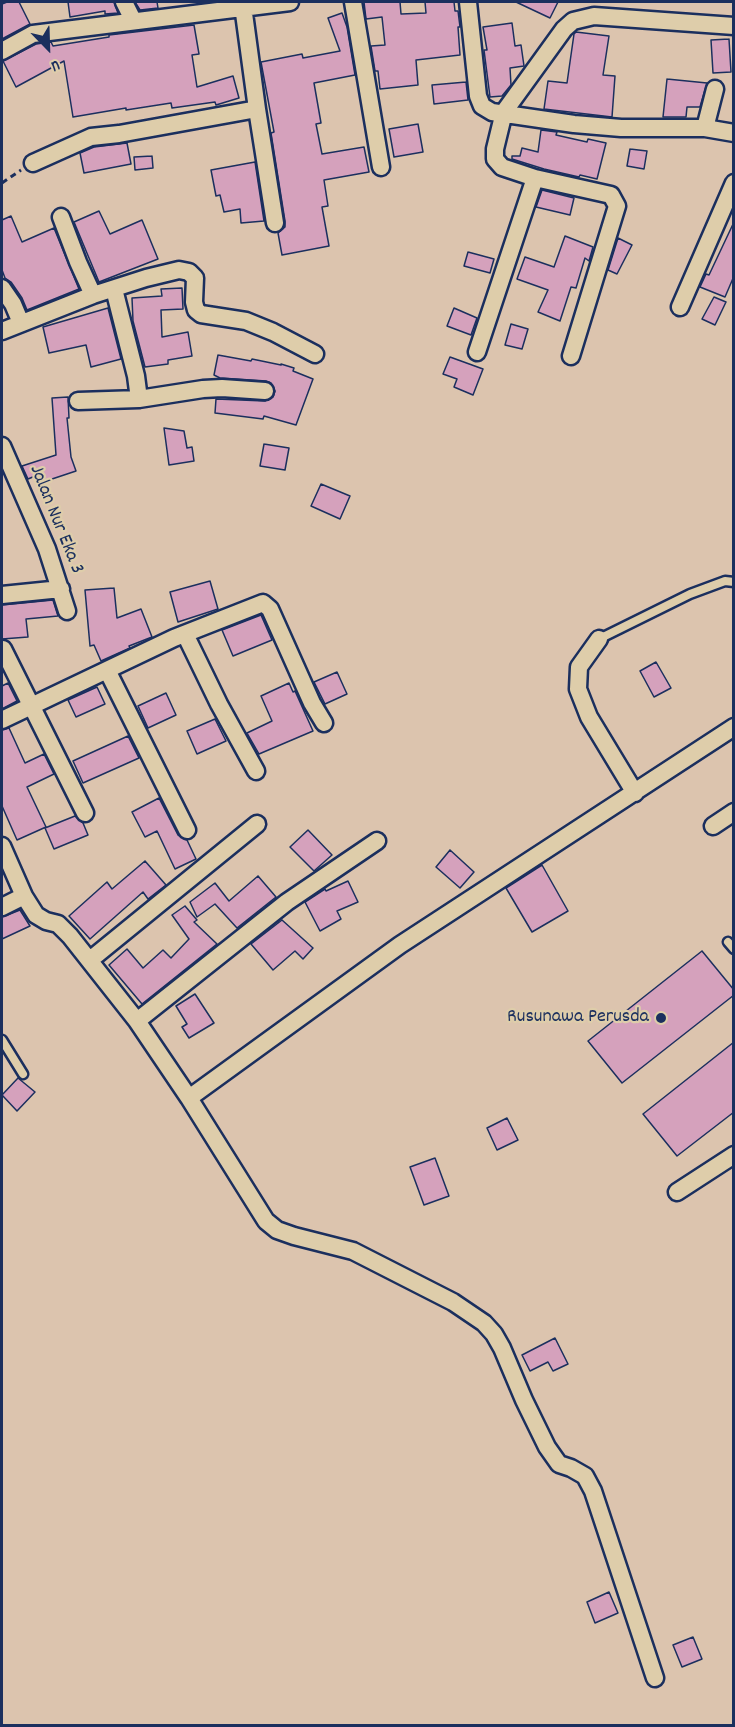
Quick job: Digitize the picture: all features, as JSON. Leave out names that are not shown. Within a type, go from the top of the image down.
[{"type":"street","points":[[124,2],[133,20]]},
{"type":"street","points":[[2,51],[33,33],[290,2]]},
{"type":"street","points":[[353,2],[381,167]]},
{"type":"street","points":[[468,2],[478,96],[482,106],[492,112],[574,124],[621,128],[705,128],[734,133]]},
{"type":"street","points":[[243,6],[275,224]]},
{"type":"street","points":[[571,356],[617,206],[611,195],[535,178],[502,167],[495,159],[495,149],[504,112],[564,29],[573,21],[594,16],[662,22],[690,21],[734,26]]},
{"type":"street","points":[[705,128],[716,89]]},
{"type":"street","points":[[33,163],[92,137],[257,108]]},
{"type":"street","points":[[477,352],[535,178]]},
{"type":"street","points":[[680,307],[734,183]]},
{"type":"street","points":[[61,217],[93,295]]},
{"type":"street","points":[[2,331],[93,295],[179,270],[189,272],[195,278],[194,302],[196,310],[201,314],[246,321],[315,354]]},
{"type":"street","points":[[2,288],[13,304],[21,323]]},
{"type":"street","points":[[114,290],[136,376],[139,399]]},
{"type":"street","points":[[78,400],[139,399],[222,388],[265,391]]},
{"type":"street","name":"Jalan Nur Eka 3","points":[[2,446],[33,514],[68,611]]},
{"type":"street","points":[[2,596],[61,589]]},
{"type":"street","points":[[2,720],[33,707],[72,685],[185,634],[263,603],[267,605],[312,703],[324,723]]},
{"type":"street","points":[[185,634],[219,704],[256,771]]},
{"type":"street","points":[[599,639],[579,667],[578,689],[589,717],[635,793]]},
{"type":"street","points":[[3,650],[85,813]]},
{"type":"street","points":[[107,670],[186,830]]},
{"type":"street","points":[[189,1098],[400,945],[734,727]]},
{"type":"street","points":[[713,826],[734,812]]},
{"type":"street","points":[[90,960],[257,824]]},
{"type":"street","points":[[137,1021],[287,902],[377,841]]},
{"type":"street","points":[[2,846],[24,896],[36,915],[58,924],[90,960],[137,1021],[189,1098],[266,1221],[277,1230],[294,1236],[353,1251],[453,1302],[494,1334],[547,1447],[560,1464],[585,1476],[593,1491],[622,1585],[655,1678]]},
{"type":"street","points":[[2,907],[24,896]]},
{"type":"street","points":[[677,1192],[734,1155]]},
{"type":"lane","points":[[599,639],[690,594],[725,581],[734,582]]},
{"type":"lane","points":[[2,1040],[23,1074]]},
{"type":"path","points":[[2,183],[33,163]]},
{"type":"building","points":[[19,2],[30,24],[2,39],[2,4]]},
{"type":"building","points":[[68,2],[114,2],[118,13],[105,14],[105,11],[70,17]]},
{"type":"building","points":[[135,2],[157,2],[158,8],[140,10]]},
{"type":"building","points":[[364,2],[400,2],[401,14],[426,13],[425,2],[454,2],[460,27],[458,27],[460,55],[416,60],[418,85],[380,89],[371,46],[385,45],[382,17],[366,19]]},
{"type":"building","points":[[516,2],[558,2],[550,18]]},
{"type":"building","points":[[342,13],[347,27],[355,75],[314,83],[321,123],[316,124],[322,154],[364,147],[369,172],[324,180],[328,206],[322,207],[329,246],[282,255],[278,233],[285,227],[285,221],[271,133],[274,132],[261,62],[302,54],[303,58],[340,51],[328,18]]},
{"type":"building","points":[[512,23],[515,46],[521,45],[524,66],[510,68],[511,85],[502,96],[490,97],[483,27]]},
{"type":"building","points":[[194,25],[199,54],[192,55],[197,87],[233,76],[239,98],[216,105],[215,102],[172,108],[171,103],[73,117],[64,61],[16,87],[3,61],[36,44],[51,42],[53,46],[109,37],[109,35]]},
{"type":"building","points":[[576,32],[609,36],[603,75],[615,76],[612,117],[544,109],[548,81],[567,83]]},
{"type":"building","points":[[729,39],[731,72],[713,73],[711,40]]},
{"type":"building","points":[[667,79],[707,83],[700,107],[687,107],[686,117],[663,117]]},
{"type":"building","points":[[466,82],[468,100],[434,104],[432,85]]},
{"type":"building","points":[[418,124],[423,152],[394,157],[389,129]]},
{"type":"building","points":[[541,130],[557,132],[556,135],[587,142],[588,139],[606,143],[597,179],[544,169],[512,159],[512,156],[520,156],[522,148],[538,152]]},
{"type":"building","points":[[127,143],[131,164],[84,173],[80,153],[94,147]]},
{"type":"building","points":[[630,149],[647,151],[644,169],[627,166]]},
{"type":"building","points":[[152,156],[153,168],[135,170],[134,157]]},
{"type":"building","points":[[255,162],[264,221],[241,223],[240,209],[224,212],[220,195],[216,196],[211,170]]},
{"type":"building","points":[[542,190],[574,198],[570,215],[536,207]]},
{"type":"building","points":[[99,211],[110,234],[142,220],[158,259],[99,282],[74,222]]},
{"type":"building","points":[[11,216],[22,242],[54,228],[79,289],[27,310],[22,298],[11,282],[5,278],[2,270],[2,220]]},
{"type":"building","points":[[734,222],[734,276],[725,297],[700,287],[706,274],[709,275]]},
{"type":"building","points":[[565,236],[593,247],[589,261],[585,258],[576,288],[571,287],[560,321],[538,312],[548,290],[517,279],[525,257],[554,267]]},
{"type":"building","points":[[618,238],[632,245],[617,274],[608,270]]},
{"type":"building","points":[[468,252],[494,259],[490,273],[464,266]]},
{"type":"building","points":[[182,288],[183,309],[161,310],[162,337],[188,332],[192,356],[168,360],[168,364],[145,367],[133,321],[132,298],[162,296],[161,289]]},
{"type":"building","points":[[714,297],[726,302],[715,325],[702,319]]},
{"type":"building","points":[[108,308],[121,359],[91,367],[86,345],[49,353],[43,327]]},
{"type":"building","points":[[454,308],[477,318],[471,335],[447,326]]},
{"type":"building","points":[[511,324],[528,329],[522,349],[505,345]]},
{"type":"building","points":[[218,355],[281,364],[294,368],[293,371],[313,379],[296,425],[264,416],[263,419],[215,413],[216,399],[265,401],[273,397],[275,391],[271,383],[266,381],[220,378],[214,375]]},
{"type":"building","points":[[450,357],[483,369],[473,395],[454,387],[457,379],[443,374]]},
{"type":"building","points":[[68,397],[69,418],[67,418],[71,457],[76,471],[43,482],[40,474],[28,479],[22,466],[56,455],[52,398]]},
{"type":"building","points":[[164,428],[184,431],[187,448],[192,447],[194,461],[169,465]]},
{"type":"building","points":[[264,444],[289,448],[285,470],[260,466]]},
{"type":"building","points":[[321,484],[350,496],[340,519],[311,506]]},
{"type":"building","points":[[210,581],[218,609],[178,622],[170,592]]},
{"type":"building","points":[[114,588],[117,618],[141,609],[152,637],[101,661],[94,645],[90,646],[85,590]]},
{"type":"building","points":[[53,600],[58,616],[26,619],[28,637],[2,639],[2,605]]},
{"type":"building","points":[[261,615],[272,640],[233,656],[222,630]]},
{"type":"building","points":[[656,662],[671,688],[654,697],[640,671]]},
{"type":"building","points":[[337,672],[347,694],[325,704],[314,682]]},
{"type":"building","points":[[8,683],[17,701],[2,709],[2,686]]},
{"type":"building","points":[[289,683],[313,731],[259,754],[247,733],[272,721],[261,696]]},
{"type":"building","points":[[97,687],[105,704],[76,717],[68,700]]},
{"type":"building","points":[[166,693],[176,715],[148,728],[138,706]]},
{"type":"building","points":[[215,719],[226,741],[197,754],[187,731]]},
{"type":"building","points":[[9,728],[25,763],[44,754],[54,774],[27,787],[46,827],[17,840],[2,806],[2,730]]},
{"type":"building","points":[[128,736],[139,758],[83,783],[73,761]]},
{"type":"building","points":[[159,798],[178,835],[187,840],[196,859],[175,869],[157,831],[145,837],[132,812]]},
{"type":"building","points":[[75,816],[83,823],[88,835],[54,849],[45,828]]},
{"type":"building","points":[[308,830],[332,855],[314,871],[290,847]]},
{"type":"building","points":[[450,850],[474,872],[460,888],[436,867]]},
{"type":"building","points":[[145,861],[166,885],[148,899],[143,892],[90,939],[69,916],[107,882],[112,889]]},
{"type":"building","points":[[542,865],[568,911],[532,932],[506,888]]},
{"type":"building","points":[[258,876],[276,897],[237,928],[215,904],[197,917],[190,902],[215,883],[229,901]]},
{"type":"building","points":[[348,881],[358,902],[337,911],[341,919],[320,931],[305,902],[325,889],[326,891]]},
{"type":"building","points":[[185,906],[197,920],[194,922],[217,944],[142,1004],[109,965],[127,949],[143,968],[163,950],[171,958],[189,939],[172,915]]},
{"type":"building","points":[[20,910],[30,926],[2,939],[2,917]]},
{"type":"building","points":[[282,920],[313,948],[303,959],[295,951],[273,970],[251,944]]},
{"type":"building","name":"Rusunawa Perusda","points":[[702,951],[734,990],[734,995],[622,1083],[588,1041]]},
{"type":"building","points":[[195,994],[214,1023],[189,1038],[182,1027],[187,1024],[176,1006]]},
{"type":"building","points":[[734,1042],[734,1112],[677,1156],[643,1114]]},
{"type":"building","points":[[18,1078],[35,1092],[17,1111],[2,1095]]},
{"type":"building","points":[[507,1118],[518,1140],[497,1150],[487,1128]]},
{"type":"building","points":[[435,1158],[449,1196],[424,1205],[410,1167]]},
{"type":"building","points":[[555,1338],[568,1364],[553,1371],[548,1362],[530,1371],[522,1355]]},
{"type":"building","points":[[609,1592],[618,1613],[595,1623],[587,1602]]},
{"type":"building","points":[[693,1637],[702,1659],[682,1667],[673,1645]]},
{"type":"place","name":"Rusunawa Perusda","points":[[661,1018]]}]
